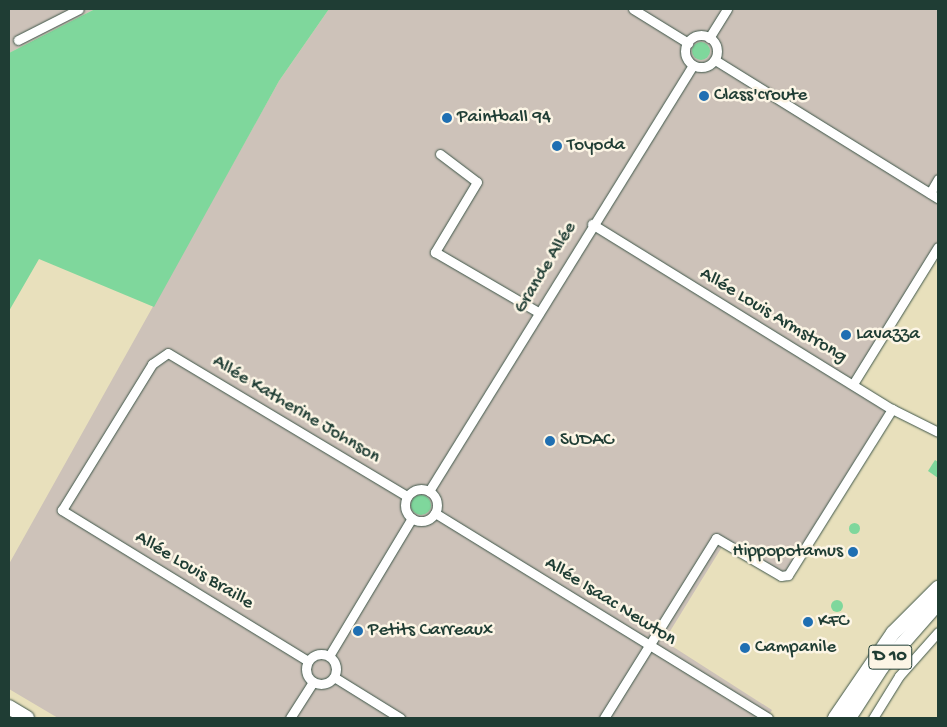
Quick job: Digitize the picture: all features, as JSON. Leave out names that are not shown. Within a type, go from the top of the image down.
[{"type":"main road","name":"D 10","points":[[835,718],[893,634],[938,588]]},
{"type":"main road","name":"D 10","points":[[849,718],[882,667],[938,603]]},
{"type":"main road","points":[[9,707],[27,718]]},
{"type":"street","points":[[18,40],[79,9]]},
{"type":"street","points":[[633,9],[688,43]]},
{"type":"street","points":[[709,38],[727,9]]},
{"type":"street","points":[[697,36],[709,38],[717,48],[715,60],[705,67],[693,65],[686,55],[688,43],[697,36]]},
{"type":"street","points":[[715,60],[934,196],[938,179]]},
{"type":"street","name":"Grande Allée","points":[[429,491],[592,224],[693,65]]},
{"type":"street","points":[[440,154],[477,182],[435,252],[538,312]]},
{"type":"street","name":"Allée Louis Armstrong","points":[[592,224],[892,409],[938,432]]},
{"type":"street","points":[[853,384],[938,247]]},
{"type":"street","name":"Allée Katherine Johnson","points":[[62,510],[152,364],[168,353],[407,496]]},
{"type":"street","points":[[604,718],[716,538],[782,576],[788,575],[892,409]]},
{"type":"street","points":[[417,489],[429,491],[436,501],[435,513],[425,520],[412,518],[405,508],[407,496],[417,489]]},
{"type":"street","name":"Allée Louis Braille","points":[[62,510],[308,661]]},
{"type":"street","name":"Allée Isaac Newton","points":[[435,513],[768,718]]},
{"type":"street","points":[[329,656],[412,518]]},
{"type":"street","points":[[873,718],[900,676],[938,632]]},
{"type":"street","points":[[317,654],[329,656],[336,666],[334,678],[324,684],[313,682],[306,673],[308,661],[317,654]]},
{"type":"street","points":[[334,678],[400,718]]},
{"type":"street","points":[[290,718],[313,682]]},
{"type":"shaded area","points":[[9,9],[95,9],[9,53]]},
{"type":"shaded area","points":[[329,9],[938,9],[938,183],[933,193],[938,196],[938,242],[852,381],[894,408],[788,578],[725,542],[664,641],[772,710],[767,718],[58,718],[9,689],[9,564],[279,81]]},
{"type":"green space","points":[[95,9],[329,9],[279,81],[154,307],[39,259],[9,311],[9,53]]},
{"type":"green space","points":[[697,42],[705,42],[710,47],[708,58],[697,60],[692,55],[692,47]]},
{"type":"green space","points":[[935,460],[938,462],[938,478],[928,471]]},
{"type":"green space","points":[[421,495],[428,498],[431,505],[428,512],[421,515],[414,512],[411,505],[414,498]]},
{"type":"green space","points":[[854,522],[860,528],[854,534],[848,528]]},
{"type":"green space","points":[[839,600],[842,601],[842,611],[835,612],[832,611],[831,604],[832,601]]},
{"type":"place","name":"Class'croute","points":[[704,96]]},
{"type":"place","name":"Paintball 94","points":[[447,118]]},
{"type":"place","name":"Toyoda","points":[[557,146]]},
{"type":"place","name":"Lavazza","points":[[846,335]]},
{"type":"place","name":"SUDAC","points":[[550,441]]},
{"type":"place","name":"Hippopotamus","points":[[853,552]]},
{"type":"place","name":"KFC","points":[[808,622]]},
{"type":"place","name":"Petits Carreaux","points":[[358,631]]},
{"type":"place","name":"Campanile","points":[[745,648]]}]
